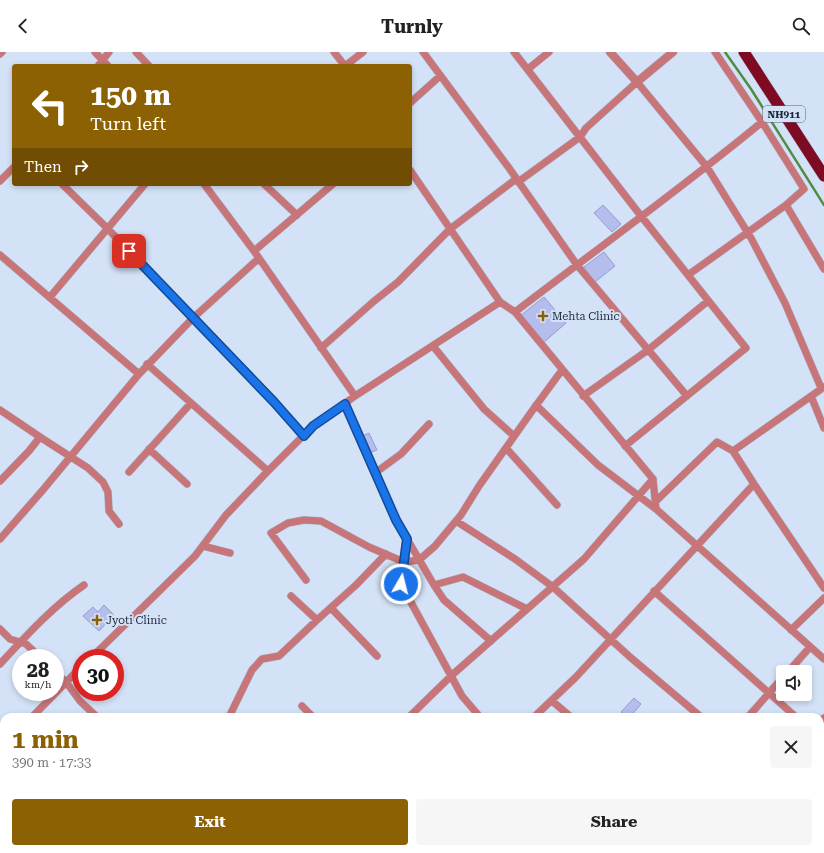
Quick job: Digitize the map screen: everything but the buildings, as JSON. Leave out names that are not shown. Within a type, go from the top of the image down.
[{"type":"highway","name":"NH911","points":[[744,52],[824,176]]},
{"type":"street","points":[[95,52],[100,63],[109,52]]},
{"type":"street","points":[[136,52],[147,64]]},
{"type":"street","points":[[334,52],[343,64]]},
{"type":"street","points":[[348,64],[364,52]]},
{"type":"street","points":[[422,52],[517,180],[577,265],[687,396]]},
{"type":"street","points":[[514,52],[640,216],[746,348],[625,446]]},
{"type":"street","points":[[528,69],[549,52]]},
{"type":"street","points":[[610,52],[637,82],[707,167],[747,232],[785,302],[823,388],[733,451]]},
{"type":"street","points":[[321,348],[398,282],[450,229],[517,180],[580,137],[586,128],[673,52]]},
{"type":"street","points":[[688,275],[786,205],[804,190],[762,122],[715,52]]},
{"type":"street","points":[[412,101],[440,76]]},
{"type":"street","points":[[515,312],[640,216],[707,167],[762,122]]},
{"type":"street","points":[[0,181],[12,169]]},
{"type":"street","points":[[412,173],[500,302],[515,312],[653,479],[656,506]]},
{"type":"street","points":[[64,186],[107,228],[274,402],[304,436]]},
{"type":"street","points":[[50,297],[143,186]]},
{"type":"street","points":[[205,186],[254,251],[356,396]]},
{"type":"street","points":[[266,186],[297,215]]},
{"type":"street","points":[[254,251],[331,186]]},
{"type":"street","points":[[786,205],[824,269]]},
{"type":"street","points":[[0,255],[139,374]]},
{"type":"street","points":[[0,539],[42,491],[147,364],[193,318],[258,258]]},
{"type":"street","points":[[583,396],[648,350],[708,301]]},
{"type":"street","points":[[100,649],[195,556],[226,515],[313,426],[356,396],[500,302]]},
{"type":"street","points":[[433,346],[484,409],[514,436]]},
{"type":"street","points":[[147,364],[268,471]]},
{"type":"street","points":[[306,580],[272,533],[288,523],[304,520],[321,521],[369,547],[404,562],[419,560],[435,546],[456,522],[536,404],[562,370]]},
{"type":"street","points":[[810,396],[824,428]]},
{"type":"street","points":[[128,472],[191,403]]},
{"type":"street","points":[[345,404],[396,520],[434,585],[444,600],[491,641]]},
{"type":"street","points":[[536,404],[598,465],[638,496],[656,506],[696,546],[824,659]]},
{"type":"street","points":[[0,410],[88,468],[103,482],[108,492],[109,511],[119,524]]},
{"type":"street","points":[[375,473],[401,454],[429,424]]},
{"type":"street","points":[[0,481],[30,451],[40,437]]},
{"type":"street","points":[[656,506],[717,442],[733,451],[824,588]]},
{"type":"street","points":[[506,448],[557,505]]},
{"type":"street","points":[[149,449],[187,484]]},
{"type":"street","points":[[413,713],[452,675],[584,559],[653,479]]},
{"type":"street","points":[[538,713],[552,701],[611,639],[754,484]]},
{"type":"street","points":[[456,522],[515,559],[553,587],[696,713]]},
{"type":"street","points":[[407,539],[401,584],[452,675],[462,696],[477,713]]},
{"type":"street","points":[[203,546],[230,553]]},
{"type":"street","points":[[231,713],[252,670],[262,659],[279,656],[386,554]]},
{"type":"street","points":[[434,585],[463,577],[527,609]]},
{"type":"street","points":[[0,664],[66,597],[84,585]]},
{"type":"street","points":[[654,591],[792,713]]},
{"type":"street","points":[[291,596],[317,620]]},
{"type":"street","points":[[791,630],[824,598]]},
{"type":"street","points":[[331,608],[377,656]]},
{"type":"street","points":[[0,629],[10,639],[26,644],[31,649]]},
{"type":"street","points":[[794,665],[810,647]]},
{"type":"street","points":[[36,713],[72,676]]},
{"type":"street","points":[[66,682],[80,701],[93,713]]},
{"type":"street","points":[[752,713],[776,685]]},
{"type":"street","points":[[552,701],[566,713]]},
{"type":"street","points":[[302,706],[310,713]]},
{"type":"waterway","points":[[725,52],[751,89],[824,205]]},
{"type":"place","name":"Mehta Clinic","points":[[543,316]]},
{"type":"place","name":"Jyoti Clinic","points":[[97,620]]},
{"type":"route","points":[[129,251],[274,402],[304,436],[313,426],[345,404],[396,520],[407,539],[401,584]]}]
